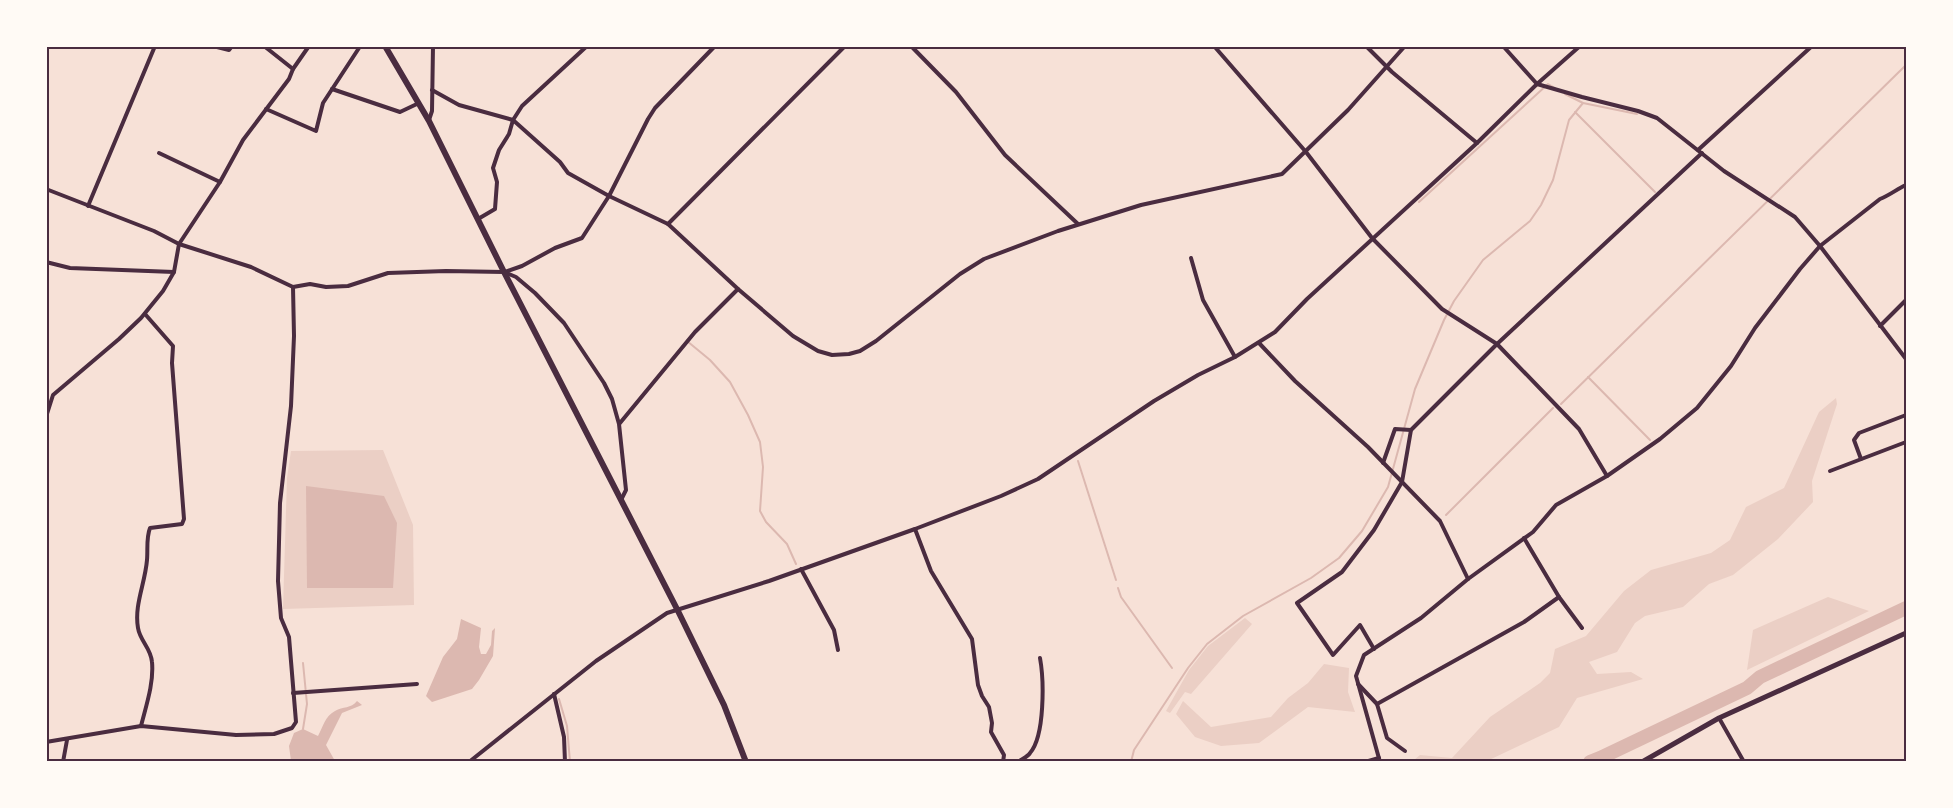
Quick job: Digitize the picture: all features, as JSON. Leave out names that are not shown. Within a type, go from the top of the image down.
[{"type":"highway","points":[[385,46],[429,121],[678,611],[724,705],[746,762]]},
{"type":"main road","points":[[1642,762],[1719,718],[1906,633]]},
{"type":"street","points":[[88,206],[155,46]]},
{"type":"street","points":[[213,46],[229,50],[232,46]]},
{"type":"street","points":[[264,46],[293,69]]},
{"type":"street","points":[[46,401],[119,339],[145,314],[163,291],[174,272],[179,244],[220,182],[243,140],[289,79],[309,46]]},
{"type":"street","points":[[266,108],[316,131],[323,103],[359,48],[356,46]]},
{"type":"street","points":[[429,121],[432,111],[433,46]]},
{"type":"street","points":[[478,219],[495,209],[497,182],[493,168],[513,120],[522,106],[586,46]]},
{"type":"street","points":[[46,189],[154,231],[179,244],[251,267],[293,287],[310,284],[326,287],[348,286],[388,273],[504,272],[582,238],[609,196],[655,108],[715,46]]},
{"type":"street","points":[[668,224],[845,46]]},
{"type":"street","points":[[911,46],[956,92],[1005,155],[1078,224]]},
{"type":"street","points":[[1214,46],[1306,152],[1372,238],[1442,309],[1497,344],[1579,429],[1607,476]]},
{"type":"street","points":[[1366,46],[1386,66],[1477,143]]},
{"type":"street","points":[[432,90],[459,105],[513,120],[560,162],[568,173],[609,196],[668,224],[738,289],[805,345],[832,355],[860,351],[876,342],[960,274],[984,259],[1078,224],[1156,201],[1282,174],[1362,96],[1405,46]]},
{"type":"street","points":[[1503,46],[1537,84],[1657,118],[1724,171],[1795,217],[1820,246],[1906,359]]},
{"type":"street","points":[[469,762],[596,661],[667,614],[915,529],[1001,496],[1038,479],[1154,401],[1259,343],[1275,332],[1372,238],[1580,46]]},
{"type":"street","points":[[1374,649],[1360,625],[1333,655],[1297,603],[1342,572],[1374,530],[1401,481],[1411,430],[1497,344],[1809,48]]},
{"type":"street","points":[[332,88],[400,112],[419,103]]},
{"type":"street","points":[[159,153],[220,182]]},
{"type":"street","points":[[1365,762],[1380,760],[1356,676],[1364,655],[1421,618],[1468,579],[1533,532],[1556,505],[1607,476],[1660,439],[1697,408],[1731,366],[1755,328],[1820,246],[1880,199],[1906,185]]},
{"type":"street","points":[[1191,258],[1203,300],[1235,357]]},
{"type":"street","points":[[46,262],[70,268],[174,272]]},
{"type":"street","points":[[504,272],[516,277],[535,293],[564,323],[604,383],[612,399],[619,423],[626,490],[621,501]]},
{"type":"street","points":[[46,742],[141,726],[236,735],[274,734],[292,728],[296,722],[289,637],[281,618],[278,581],[280,503],[291,406],[294,336],[293,287]]},
{"type":"street","points":[[619,423],[695,332],[738,289]]},
{"type":"street","points":[[1880,326],[1906,300]]},
{"type":"street","points":[[141,726],[152,677],[152,663],[150,650],[138,631],[136,608],[147,560],[148,534],[150,528],[182,524],[184,519],[172,363],[173,346],[145,314]]},
{"type":"street","points":[[1259,343],[1295,381],[1384,464],[1440,521],[1468,579]]},
{"type":"street","points":[[46,417],[52,396]]},
{"type":"street","points":[[1861,459],[1854,440],[1858,433],[1906,415]]},
{"type":"street","points":[[1384,464],[1395,429],[1411,430]]},
{"type":"street","points":[[1830,471],[1906,442]]},
{"type":"street","points":[[915,529],[931,571],[972,639],[978,685],[988,707],[992,723],[991,732],[1004,755],[1003,762]]},
{"type":"street","points":[[1524,538],[1558,597],[1582,628]]},
{"type":"street","points":[[801,569],[834,630],[838,650]]},
{"type":"street","points":[[1377,704],[1524,622],[1558,597]]},
{"type":"street","points":[[1018,762],[1030,753],[1041,727],[1042,671],[1040,658]]},
{"type":"street","points":[[1358,683],[1377,704],[1387,738],[1406,752]]},
{"type":"street","points":[[294,693],[417,684]]},
{"type":"street","points":[[554,694],[564,737],[565,762]]},
{"type":"street","points":[[1719,718],[1744,762]]},
{"type":"street","points":[[63,762],[67,740]]},
{"type":"shaded area","points":[[1836,398],[1837,404],[1812,481],[1813,502],[1778,539],[1733,575],[1709,584],[1683,607],[1645,616],[1635,623],[1617,652],[1589,662],[1597,674],[1631,672],[1643,679],[1577,698],[1559,727],[1487,761],[1416,762],[1414,760],[1420,755],[1452,758],[1490,717],[1540,683],[1550,673],[1555,649],[1586,636],[1624,591],[1651,570],[1711,553],[1730,540],[1746,507],[1784,488],[1819,412]]},
{"type":"shaded area","points":[[383,450],[413,525],[414,605],[283,609],[287,478],[291,451]]},
{"type":"shaded area","points":[[306,486],[384,496],[397,523],[393,588],[307,588]]},
{"type":"shaded area","points":[[1828,597],[1869,611],[1747,670],[1753,630]]},
{"type":"shaded area","points":[[1245,618],[1252,624],[1191,694],[1185,692],[1170,713],[1166,711],[1189,670],[1208,646]]},
{"type":"shaded area","points":[[461,619],[481,628],[479,647],[481,654],[486,654],[491,645],[492,631],[495,628],[493,656],[472,689],[432,702],[426,696],[443,657],[457,639]]},
{"type":"shaded area","points":[[1324,664],[1349,668],[1348,692],[1355,712],[1308,707],[1259,743],[1221,746],[1195,737],[1176,714],[1183,701],[1211,727],[1271,717],[1288,698],[1308,683]]},
{"type":"shaded area","points":[[357,701],[362,705],[342,713],[326,745],[335,761],[291,761],[289,746],[294,733],[303,729],[318,736],[332,713]]},
{"type":"waterway","points":[[1561,404],[1906,65]]},
{"type":"waterway","points":[[1419,202],[1548,84],[1555,88]]},
{"type":"waterway","points":[[1565,94],[1583,103],[1637,114]]},
{"type":"waterway","points":[[1131,762],[1134,750],[1188,668],[1207,644],[1243,616],[1311,578],[1339,558],[1362,531],[1388,487],[1415,389],[1444,320],[1454,301],[1483,260],[1530,221],[1541,205],[1553,180],[1569,120],[1583,103]]},
{"type":"waterway","points":[[1575,112],[1655,192]]},
{"type":"waterway","points":[[687,341],[710,360],[730,382],[748,415],[760,442],[763,467],[760,511],[766,522],[787,544],[796,564]]},
{"type":"waterway","points":[[1588,377],[1650,440]]},
{"type":"waterway","points":[[1446,515],[1553,408]]},
{"type":"waterway","points":[[1078,461],[1116,580]]},
{"type":"waterway","points":[[1118,588],[1121,597],[1172,668]]},
{"type":"waterway","points":[[1590,762],[1747,688],[1760,677],[1906,608]]},
{"type":"waterway","points":[[303,663],[307,704],[303,729]]},
{"type":"waterway","points":[[559,699],[567,726],[570,762]]}]
